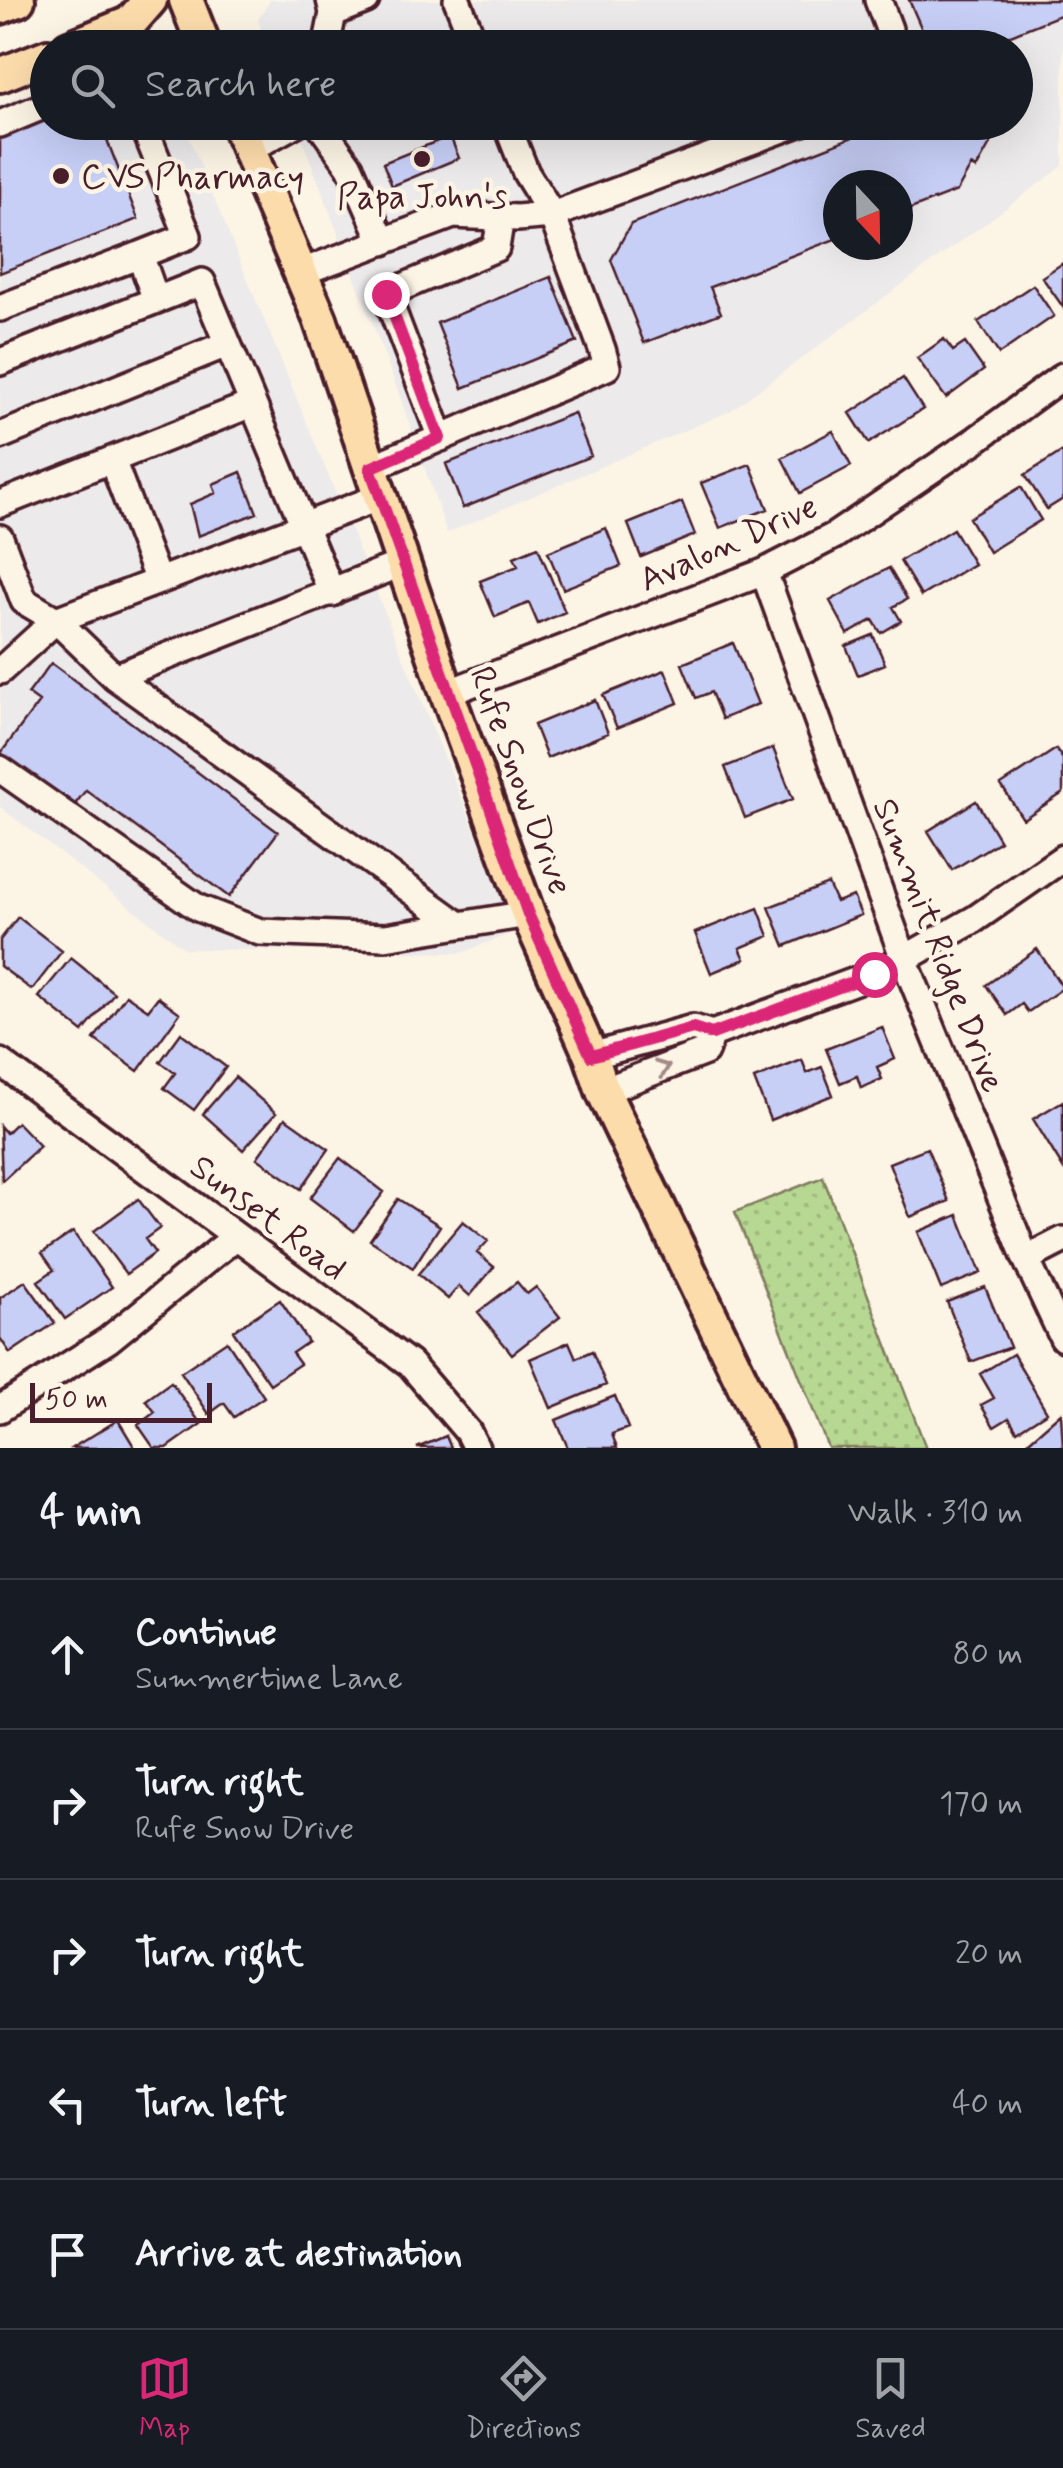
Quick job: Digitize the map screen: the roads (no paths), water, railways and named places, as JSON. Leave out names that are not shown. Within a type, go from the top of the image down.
[{"type":"main road","points":[[0,7],[18,0]]},
{"type":"main road","points":[[113,30],[130,23],[150,0]]},
{"type":"main road","points":[[186,0],[198,30]]},
{"type":"main road","points":[[0,75],[30,63]]},
{"type":"main road","name":"Rufe Snow Drive","points":[[245,140],[302,272],[447,693],[528,914],[603,1091],[774,1448]]},
{"type":"street","points":[[332,6],[366,0]]},
{"type":"street","points":[[457,0],[469,30]]},
{"type":"street","points":[[878,0],[889,30]]},
{"type":"street","points":[[0,124],[30,112]]},
{"type":"street","points":[[0,308],[188,236],[149,140]]},
{"type":"street","points":[[331,140],[350,167],[382,242]]},
{"type":"street","points":[[0,671],[56,620],[302,526],[440,438],[607,367],[552,216],[526,173],[513,140]]},
{"type":"street","points":[[302,272],[453,215],[552,216],[754,140]]},
{"type":"street","points":[[440,438],[386,294],[496,248],[501,218]]},
{"type":"street","points":[[140,255],[156,300]]},
{"type":"street","points":[[0,362],[202,282],[332,593]]},
{"type":"street","points":[[0,436],[227,344]]},
{"type":"street","name":"Avalon Drive","points":[[447,693],[764,572],[834,536],[1063,376]]},
{"type":"street","points":[[0,504],[252,404]]},
{"type":"street","points":[[112,460],[158,581]]},
{"type":"street","points":[[0,538],[24,601],[56,620],[114,677],[459,925]]},
{"type":"street","points":[[114,677],[403,563]]},
{"type":"street","name":"Summit Ridge Drive","points":[[764,572],[904,959],[1026,1259],[1063,1338]]},
{"type":"street","points":[[0,769],[198,908],[260,932],[384,936],[528,914]]},
{"type":"street","points":[[591,1056],[693,1028],[712,1034],[874,974],[975,918],[1063,858]]},
{"type":"street","points":[[603,1091],[705,1052],[712,1034]]},
{"type":"street","name":"Sunset Road","points":[[0,1062],[410,1364],[468,1432],[476,1448]]},
{"type":"street","points":[[0,1408],[108,1340],[234,1238]]},
{"type":"street","points":[[1026,1259],[1063,1240]]},
{"type":"place","name":"Papa John's","points":[[422,159]]},
{"type":"place","name":"CVS Pharmacy","points":[[61,176]]}]
